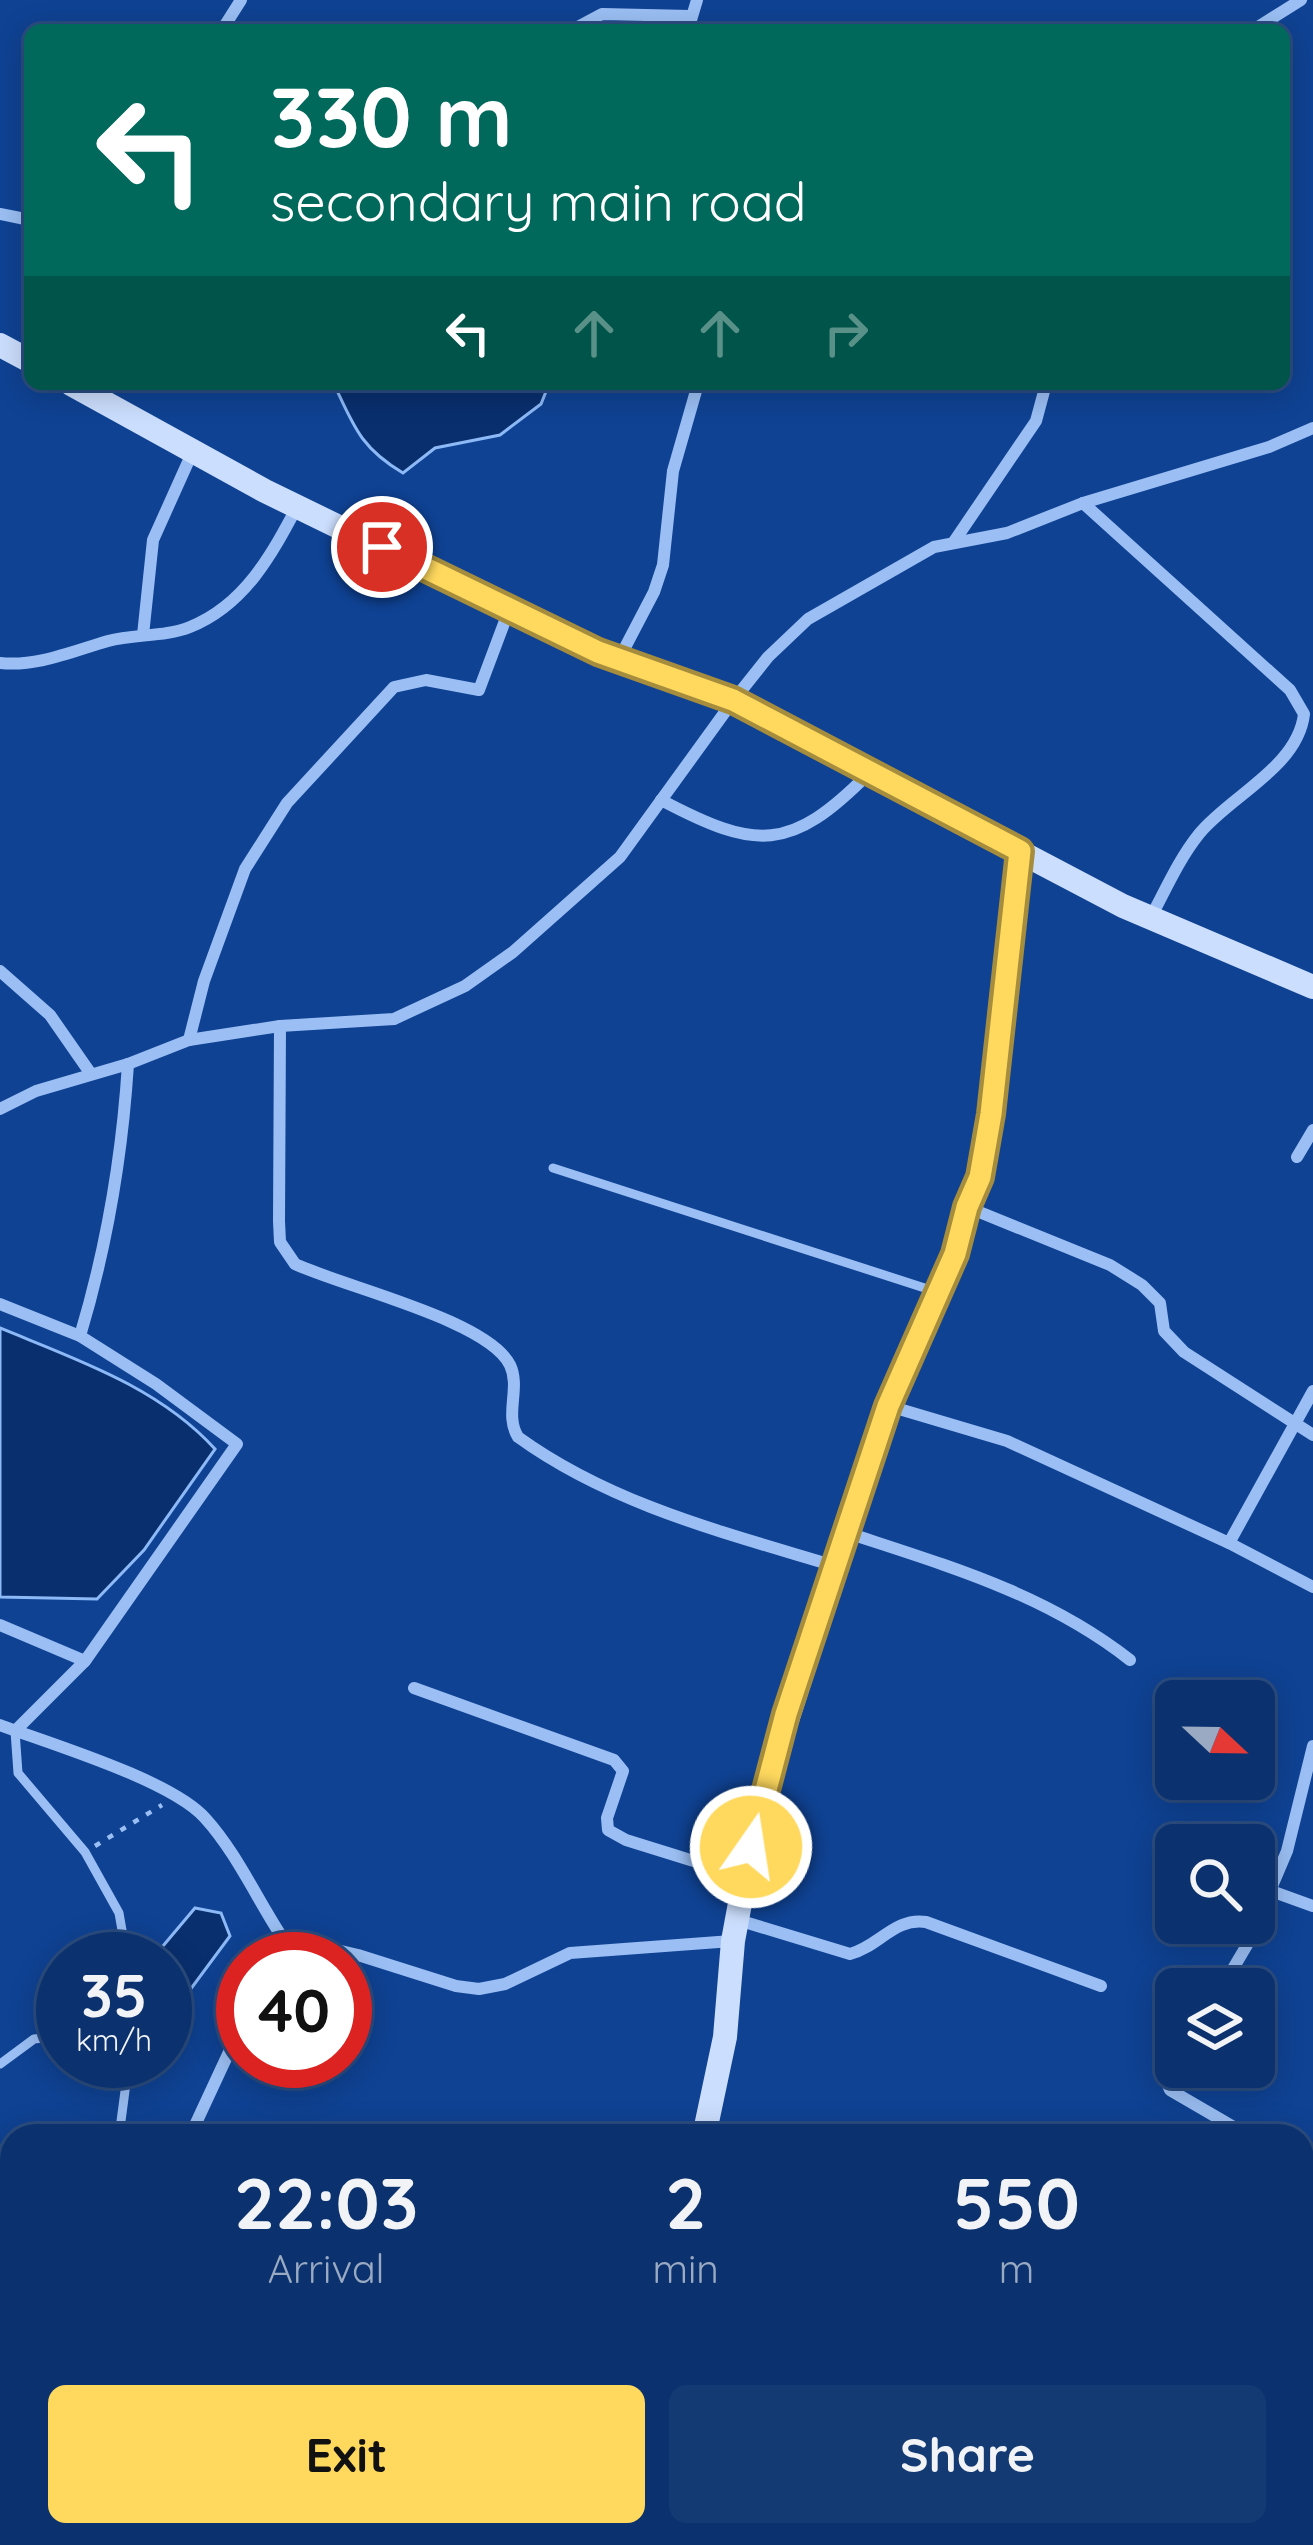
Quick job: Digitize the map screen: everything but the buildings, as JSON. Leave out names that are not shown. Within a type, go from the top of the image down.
[{"type":"main road","points":[[82,390],[508,610],[618,660],[733,700],[1150,917],[1313,987]]},
{"type":"main road","points":[[707,2124],[725,2037],[735,1930],[756,1817],[888,1406],[955,1254],[980,1177],[1020,851]]},
{"type":"street","points":[[583,24],[602,14],[689,23],[697,0]]},
{"type":"street","points":[[1263,24],[1301,0]]},
{"type":"street","points":[[618,660],[663,565],[674,471],[696,390]]},
{"type":"street","points":[[953,543],[1036,421],[1044,390]]},
{"type":"street","points":[[0,1109],[36,1091],[189,1040],[280,1026],[394,1018],[465,986],[513,952],[620,857],[733,700],[808,619],[917,554],[1007,533],[1083,503],[1269,447],[1313,428]]},
{"type":"street","points":[[142,635],[153,540],[193,451]]},
{"type":"street","points":[[1083,503],[1290,689],[1304,714],[1297,739],[1284,757],[1202,830],[1150,917]]},
{"type":"street","points":[[0,663],[32,664],[142,635],[188,629],[244,590],[274,550],[298,505]]},
{"type":"street","points":[[189,1040],[204,981],[245,869],[287,803],[394,687],[426,680],[479,690],[508,610]]},
{"type":"street","points":[[662,800],[722,830],[758,838],[816,818],[838,804],[870,772]]},
{"type":"street","points":[[0,971],[50,1016],[91,1074]]},
{"type":"street","points":[[280,1026],[280,1242],[295,1264],[448,1320],[486,1340],[513,1371],[514,1432],[615,1493],[685,1522],[835,1566]]},
{"type":"street","points":[[80,1336],[112,1212],[128,1064]]},
{"type":"street","points":[[1297,1157],[1313,1130]]},
{"type":"street","points":[[967,1207],[1127,1274],[1160,1303],[1164,1331],[1184,1352],[1313,1435]]},
{"type":"street","points":[[0,1304],[80,1336],[237,1444],[85,1661],[16,1731]]},
{"type":"street","points":[[1229,1543],[1313,1391]]},
{"type":"street","points":[[888,1406],[1007,1441],[1313,1587]]},
{"type":"street","points":[[847,1532],[999,1582],[1094,1631],[1130,1660]]},
{"type":"street","points":[[0,1624],[85,1661]]},
{"type":"street","points":[[414,1688],[614,1760],[622,1772],[608,1830],[626,1840],[745,1877]]},
{"type":"street","points":[[0,1725],[176,1796],[203,1816],[279,1932]]},
{"type":"street","points":[[1275,1881],[1307,1789],[1313,1746]]},
{"type":"street","points":[[1275,1892],[1313,1906]]},
{"type":"street","points":[[372,1960],[456,1987],[479,1989],[505,1984],[570,1953],[735,1930],[850,1954],[868,1948],[907,1921],[926,1922],[1102,1986]]},
{"type":"street","points":[[196,2124],[216,2080]]},
{"type":"street","points":[[1168,2088],[1228,2124]]},
{"type":"lane","points":[[554,1168],[938,1292]]},
{"type":"lane","points":[[16,1731],[18,1773],[85,1852],[119,1912],[122,1932]]},
{"type":"lane","points":[[0,2064],[36,2039]]},
{"type":"lane","points":[[121,2124],[125,2088]]},
{"type":"path","points":[[85,1852],[176,1796]]},
{"type":"water","points":[[337,390],[547,390],[541,404],[500,435],[435,448],[403,473],[377,455]]},
{"type":"water","points":[[0,1328],[142,1392],[193,1427],[215,1449],[144,1550],[97,1599],[0,1597]]},
{"type":"water","points":[[195,1908],[221,1913],[228,1932],[216,1932],[216,1955],[192,1987],[192,1932],[175,1932]]},
{"type":"route","points":[[382,547],[598,652],[733,700],[1020,851],[980,1177],[955,1254],[888,1406],[786,1714],[751,1847]]}]
